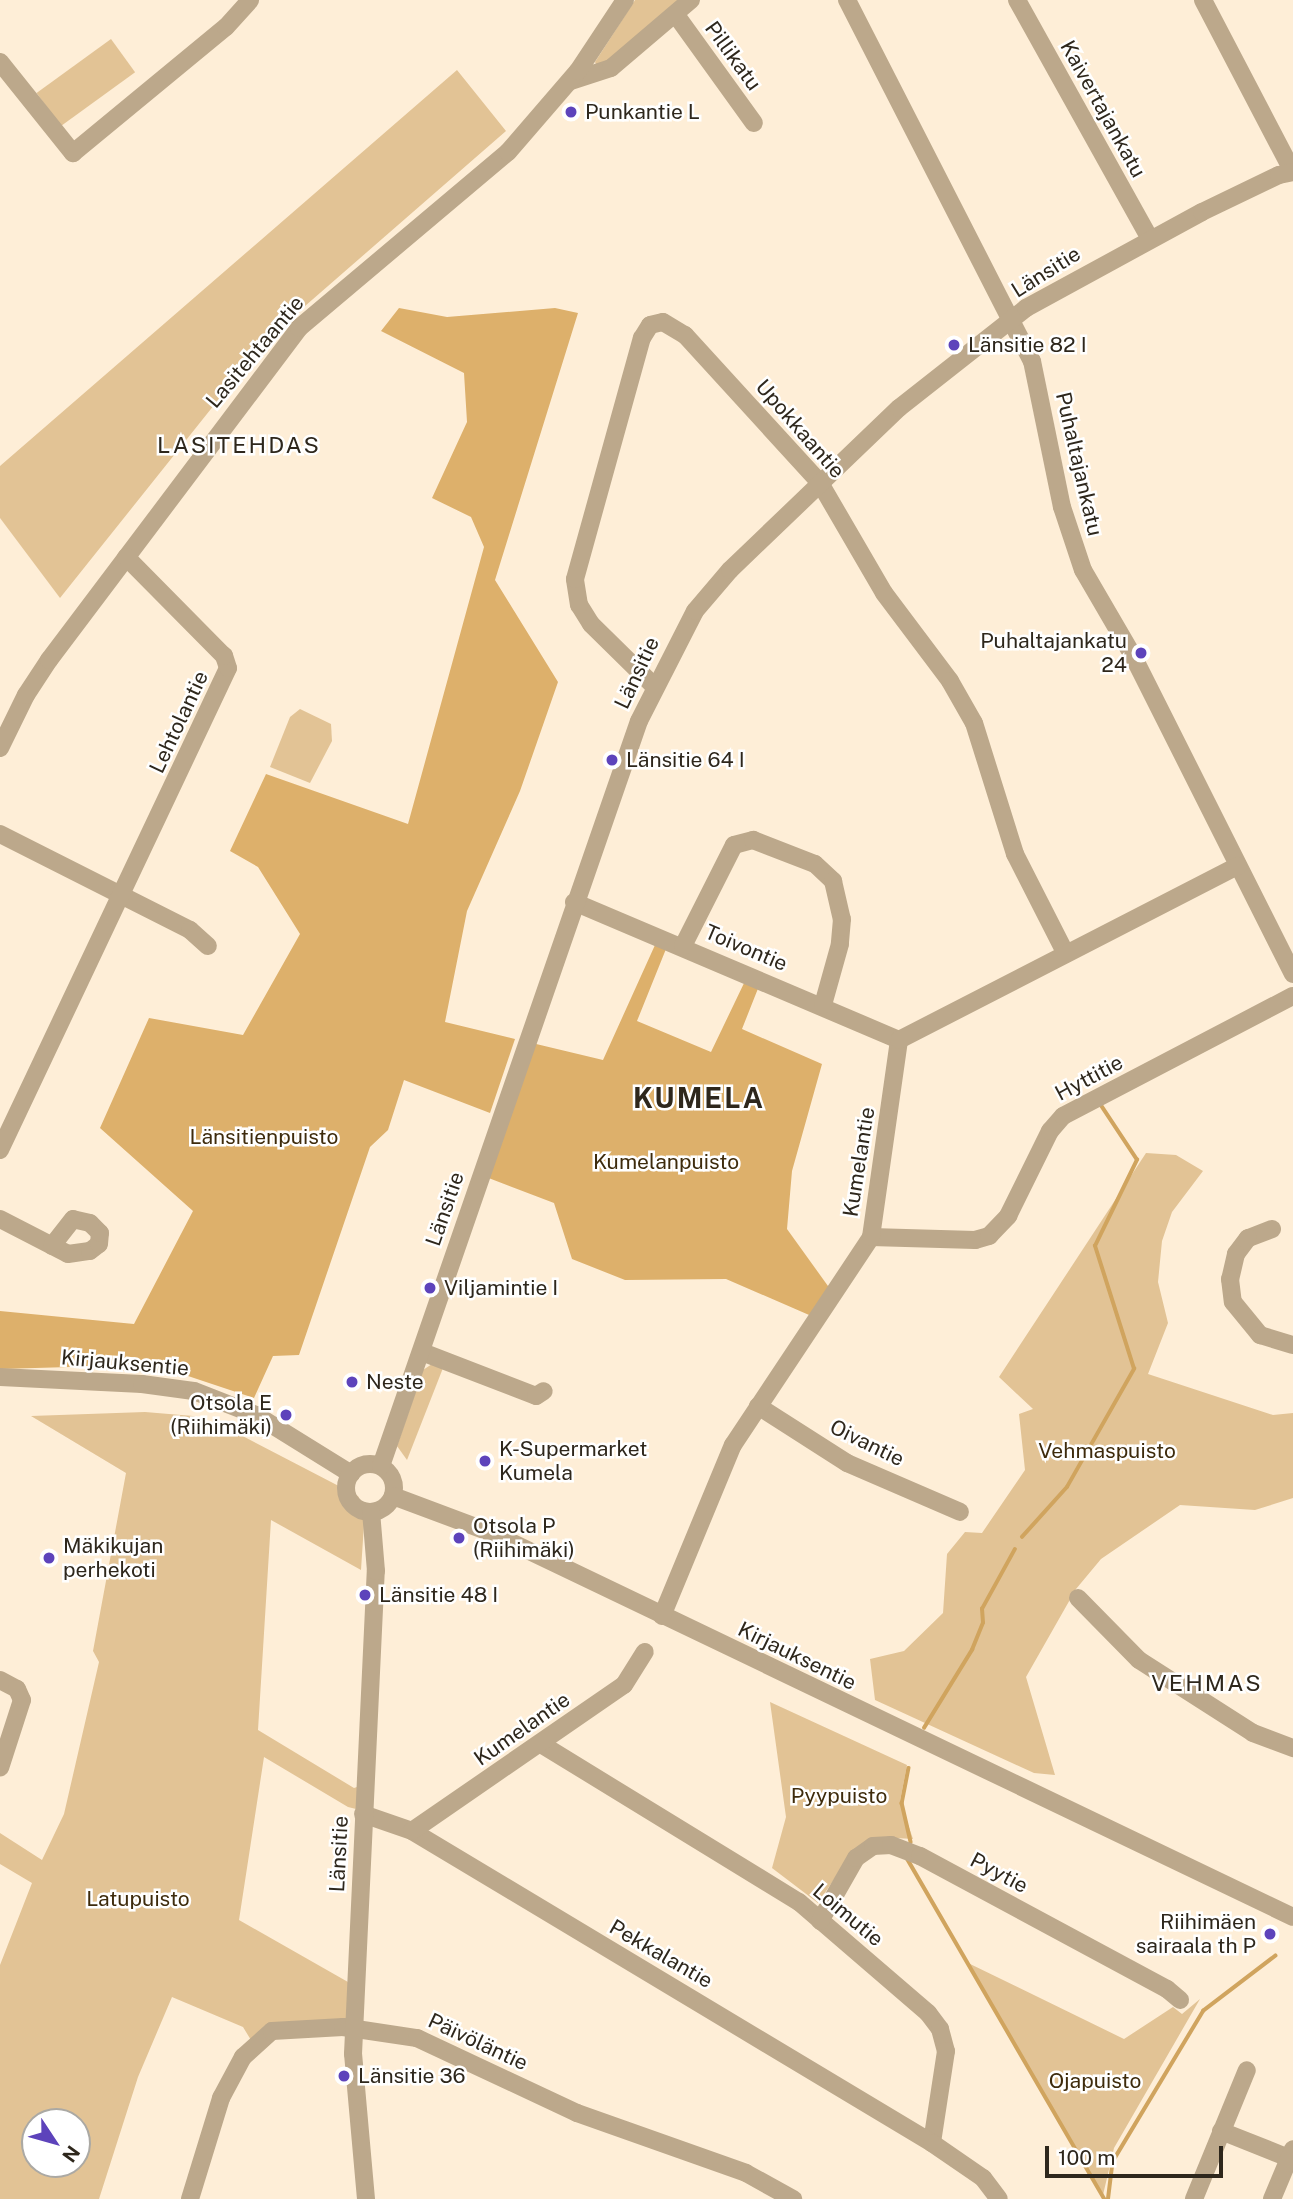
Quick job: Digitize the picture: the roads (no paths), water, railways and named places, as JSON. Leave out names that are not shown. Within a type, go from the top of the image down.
[{"type":"street","points":[[0,62],[73,153],[195,52],[250,0]]},
{"type":"street","name":"Lasitehtaantie","points":[[0,748],[26,695],[126,557],[299,328],[508,152],[571,80],[625,0]]},
{"type":"street","points":[[571,80],[611,68],[691,0]]},
{"type":"street","name":"Puhaltajankatu","points":[[847,0],[1014,320],[1032,361],[1062,507],[1083,570],[1133,656],[1293,974]]},
{"type":"street","name":"Kaivertajankatu","points":[[1017,0],[1150,239]]},
{"type":"street","points":[[1203,0],[1293,172]]},
{"type":"street","name":"Pillikatu","points":[[676,15],[754,123]]},
{"type":"street","name":"Länsitie","points":[[381,1466],[574,902],[653,685],[709,592],[898,408],[1046,293],[1279,174],[1293,172]]},
{"type":"street","name":"Upokkaantie","points":[[653,685],[591,624],[579,605],[575,579],[645,330],[663,322],[678,329],[820,483],[884,593],[950,681],[974,723],[1014,854],[1066,954]]},
{"type":"street","name":"Lehtolantie","points":[[0,1150],[228,668],[224,656],[126,557]]},
{"type":"street","points":[[0,834],[190,930],[208,946]]},
{"type":"street","points":[[683,946],[734,845],[753,840],[814,864],[833,881],[842,919],[840,944],[823,1005]]},
{"type":"street","points":[[899,1040],[1238,866]]},
{"type":"street","name":"Toivontie","points":[[574,902],[823,1005],[899,1040]]},
{"type":"street","name":"Hyttitie","points":[[871,1237],[975,1240],[989,1236],[1008,1216],[1050,1131],[1063,1116],[1293,996]]},
{"type":"street","name":"Kumelantie","points":[[662,1616],[720,1472],[758,1406],[871,1237],[899,1040]]},
{"type":"street","points":[[0,1219],[52,1246]]},
{"type":"street","points":[[1272,1229],[1248,1238],[1236,1254],[1230,1279],[1233,1301],[1244,1321],[1259,1335],[1293,1345]]},
{"type":"street","points":[[422,1352],[536,1396],[544,1391]]},
{"type":"street","name":"Kirjauksentie","points":[[0,1377],[142,1384],[194,1391],[256,1416],[351,1474]]},
{"type":"street","name":"Oivantie","points":[[758,1406],[847,1463],[960,1512]]},
{"type":"street","points":[[363,1465],[381,1466],[393,1480],[393,1496],[385,1507],[371,1512],[357,1508],[348,1496],[351,1474],[363,1465]]},
{"type":"street","name":"Kirjauksentie","points":[[393,1496],[470,1523],[1293,1917]]},
{"type":"street","name":"Länsitie","points":[[366,2199],[353,2028],[376,1548],[371,1512]]},
{"type":"street","points":[[1077,1598],[1139,1660],[1253,1733],[1293,1748]]},
{"type":"street","name":"Kumelantie","points":[[412,1830],[624,1685],[645,1652]]},
{"type":"street","points":[[0,1680],[17,1689],[22,1700],[0,1768]]},
{"type":"street","name":"Loimutie","points":[[541,1744],[769,1882],[820,1921],[940,2029],[945,2062],[932,2143]]},
{"type":"street","name":"Pekkalantie","points":[[363,1814],[412,1830],[932,2143]]},
{"type":"street","name":"Pyytie","points":[[820,1921],[856,1858],[873,1846],[891,1846],[932,1862],[1167,1989],[1180,2000]]},
{"type":"street","name":"Kirjauksentie","points":[[1178,1864],[1293,1930]]},
{"type":"street","name":"Päivöläntie","points":[[190,2199],[220,2098],[232,2071],[264,2035],[284,2028],[353,2028],[417,2038],[577,2113],[746,2173],[793,2199]]},
{"type":"street","points":[[1194,2199],[1247,2070]]},
{"type":"street","points":[[1222,2131],[1291,2154],[1272,2199]]},
{"type":"street","points":[[932,2143],[983,2178],[999,2199]]},
{"type":"waterway","points":[[1022,1537],[1067,1487],[1134,1369],[1095,1246],[1137,1160],[1100,1104]]},
{"type":"waterway","points":[[924,1728],[972,1650],[983,1623],[982,1609],[1015,1549]]},
{"type":"waterway","points":[[909,1768],[902,1803],[911,1842]]},
{"type":"waterway","points":[[907,1858],[1105,2199]]},
{"type":"waterway","points":[[1108,2199],[1113,2161],[1203,2011],[1275,1956]]},
{"type":"place","name":"Punkantie L","points":[[571,112]]},
{"type":"place","name":"Länsitie 82 I","points":[[954,345]]},
{"type":"place","name":"Puhaltajankatu 24","points":[[1141,653]]},
{"type":"place","name":"Länsitie 64 I","points":[[612,760]]},
{"type":"place","name":"Viljamintie I","points":[[430,1288]]},
{"type":"place","name":"Neste","points":[[352,1382]]},
{"type":"place","name":"Otsola E (Riihimäki)","points":[[286,1415]]},
{"type":"place","name":"K-Supermarket Kumela","points":[[485,1461]]},
{"type":"place","name":"Otsola P (Riihimäki)","points":[[459,1538]]},
{"type":"place","name":"Mäkikujan perhekoti","points":[[49,1558]]},
{"type":"place","name":"Länsitie 48 I","points":[[365,1595]]},
{"type":"place","name":"Riihimäen sairaala th P","points":[[1270,1934]]},
{"type":"place","name":"Länsitie 36","points":[[344,2076]]},
{"type":"district","name":"LASITEHDAS","points":[[239,445]]},
{"type":"district","name":"KUMELA","points":[[699,1098]]},
{"type":"district","name":"VEHMAS","points":[[1207,1683]]},
{"type":"park label","name":"Länsitienpuisto","points":[[264,1137]]},
{"type":"park label","name":"Kumelanpuisto","points":[[666,1162]]},
{"type":"park label","name":"Vehmaspuisto","points":[[1107,1451]]},
{"type":"park label","name":"Pyypuisto","points":[[839,1796]]},
{"type":"park label","name":"Latupuisto","points":[[138,1899]]},
{"type":"park label","name":"Ojapuisto","points":[[1095,2081]]}]
